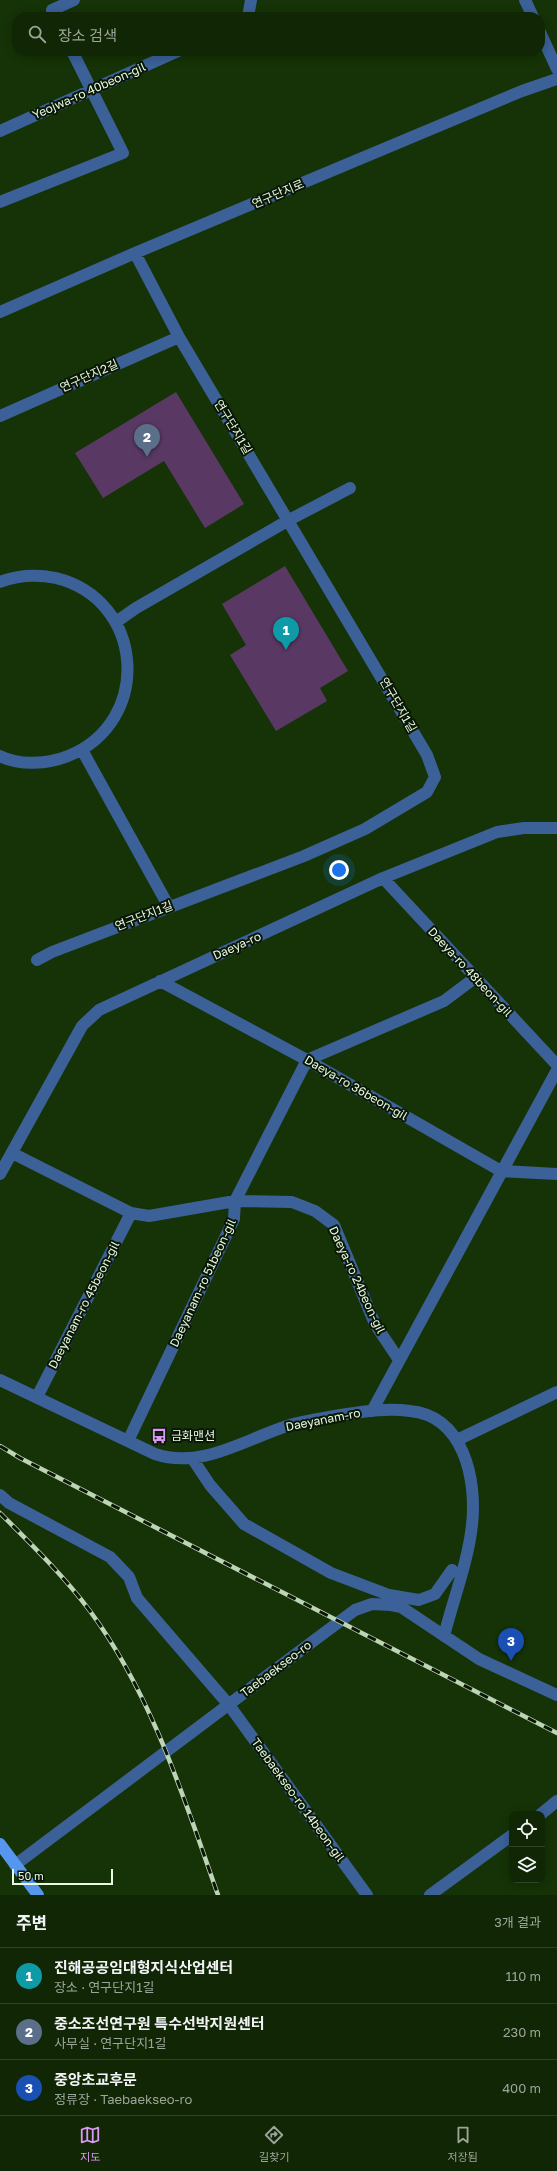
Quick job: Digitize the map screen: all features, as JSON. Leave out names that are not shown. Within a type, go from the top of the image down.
[{"type":"main road","points":[[0,1844],[38,1895]]},
{"type":"street","points":[[51,9],[74,0]]},
{"type":"street","points":[[249,12],[251,0]]},
{"type":"street","points":[[525,0],[531,12]]},
{"type":"street","points":[[545,43],[557,69]]},
{"type":"street","points":[[0,202],[123,153],[74,56]]},
{"type":"street","name":"Yeojwa-ro 40beon-gil","points":[[0,131],[167,56]]},
{"type":"street","name":"연구단지로","points":[[0,312],[135,253],[522,91],[557,79]]},
{"type":"street","name":"연구단지1길","points":[[37,960],[52,952],[304,856],[365,829],[427,792],[435,777],[427,755],[289,520],[178,337],[135,253]]},
{"type":"street","name":"연구단지2길","points":[[0,416],[178,337]]},
{"type":"street","points":[[116,622],[136,608],[289,520],[350,488]]},
{"type":"street","points":[[0,582],[12,577],[42,575],[72,582],[97,598],[116,622],[127,650],[128,679],[121,707],[105,732],[82,750],[57,760],[30,763],[0,756]]},
{"type":"street","points":[[82,750],[169,907]]},
{"type":"street","name":"Daeya-ro","points":[[0,1174],[87,1020],[111,1002],[160,981],[383,878],[497,832],[524,828],[557,828]]},
{"type":"street","name":"Daeya-ro 48beon-gil","points":[[383,878],[557,1066]]},
{"type":"street","points":[[307,1060],[444,1001],[476,977]]},
{"type":"street","name":"Daeya-ro 36beon-gil","points":[[160,981],[307,1060],[501,1171],[557,1174]]},
{"type":"street","name":"Daeyanam-ro 51beon-gil","points":[[128,1441],[234,1218],[235,1202],[307,1060]]},
{"type":"street","points":[[372,1411],[557,1070]]},
{"type":"street","name":"Daeya-ro 24beon-gil","points":[[12,1153],[130,1213],[149,1216],[235,1202],[292,1202],[315,1210],[334,1225],[375,1324],[399,1360]]},
{"type":"street","name":"Daeyanam-ro 45beon-gil","points":[[38,1397],[130,1213]]},
{"type":"street","name":"Daeyanam-ro","points":[[0,1380],[166,1458],[192,1458],[225,1450],[291,1425],[372,1411],[411,1410],[432,1417],[445,1426],[457,1440],[469,1470],[472,1492],[472,1525],[444,1636]]},
{"type":"street","points":[[457,1440],[557,1392]]},
{"type":"street","points":[[192,1458],[210,1485],[244,1524],[331,1573],[389,1595],[419,1600],[435,1594],[452,1570]]},
{"type":"street","name":"Taebaekseo-ro 14beon-gil","points":[[0,1495],[9,1503],[110,1557],[129,1577],[137,1598],[229,1704],[367,1895]]},
{"type":"street","name":"Taebaekseo-ro","points":[[15,1864],[355,1610],[381,1604],[401,1607],[479,1659],[557,1695]]},
{"type":"street","points":[[545,1811],[557,1801]]},
{"type":"street","points":[[430,1895],[509,1837]]},
{"type":"building","points":[[176,392],[244,504],[205,528],[164,461],[103,498],[75,453]]},
{"type":"building","points":[[285,566],[348,671],[320,688],[327,701],[276,731],[230,655],[246,645],[222,604]]},
{"type":"railway","points":[[0,1446],[20,1458],[557,1733]]},
{"type":"railway","points":[[0,1513],[69,1585],[90,1611],[112,1643],[149,1712],[179,1785],[218,1895]]},
{"type":"place","name":"중소조선연구원 특수선박지원센터","points":[[147,457]]},
{"type":"place","name":"진해공공임대형지식산업센터","points":[[286,650]]},
{"type":"place","name":"금화맨션","points":[[159,1436]]},
{"type":"place","name":"중앙초교후문","points":[[511,1661]]}]
